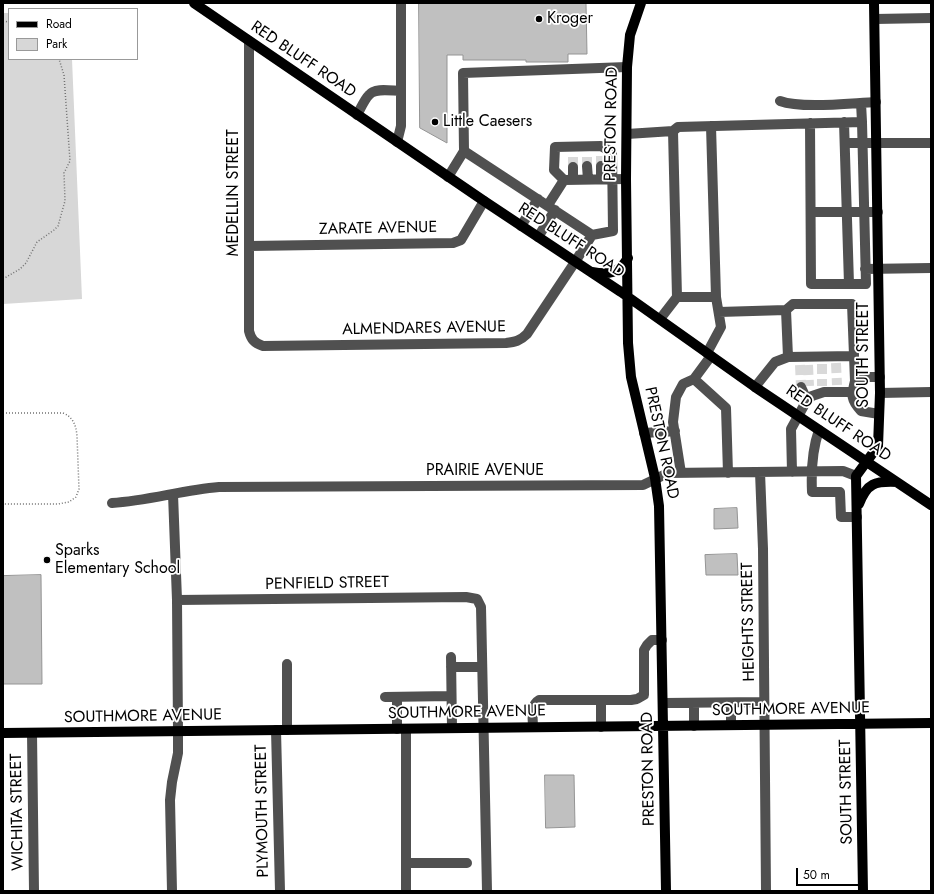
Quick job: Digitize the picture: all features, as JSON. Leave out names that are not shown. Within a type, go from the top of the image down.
[{"type":"main road","name":"RED BLUFF ROAD","points":[[194,3],[520,226],[629,297],[755,387],[931,505]]},
{"type":"main road","name":"PRESTON ROAD","points":[[641,3],[630,35],[627,68],[626,179],[629,297],[628,343],[631,377],[656,478],[659,506],[664,703],[666,891]]},
{"type":"main road","name":"SOUTH STREET","points":[[863,891],[856,476],[878,446],[880,377],[874,3]]},
{"type":"main road","points":[[589,271],[605,274],[614,272],[623,267],[628,258]]},
{"type":"main road","points":[[857,514],[863,493],[872,485],[882,481],[898,482]]},
{"type":"main road","name":"SOUTHMORE AVENUE","points":[[3,733],[931,723]]},
{"type":"street","points":[[396,142],[401,126],[401,3]]},
{"type":"street","points":[[875,19],[931,18]]},
{"type":"street","name":"MEDELLIN STREET","points":[[249,41],[249,331],[251,338],[256,343]]},
{"type":"street","points":[[448,177],[464,151],[463,73],[627,68]]},
{"type":"street","points":[[357,115],[369,94],[372,92],[401,91]]},
{"type":"street","points":[[780,101],[787,104],[876,102]]},
{"type":"street","points":[[810,123],[811,284],[866,284],[861,103]]},
{"type":"street","points":[[844,122],[849,284]]},
{"type":"street","points":[[627,134],[673,131],[678,127],[862,122]]},
{"type":"street","points":[[681,473],[673,422],[676,397],[683,384],[694,379],[709,354],[722,327],[716,297],[711,126]]},
{"type":"street","points":[[660,320],[677,297],[673,131]]},
{"type":"street","points":[[845,143],[931,143]]},
{"type":"street","points":[[613,231],[612,179],[612,152],[601,156],[573,157],[555,148],[554,170],[568,180],[588,179],[612,179],[626,179]]},
{"type":"street","points":[[464,151],[592,235],[627,229]]},
{"type":"street","points":[[601,156],[601,179]]},
{"type":"street","points":[[538,237],[551,208],[568,180],[573,157]]},
{"type":"street","points":[[587,157],[588,179]]},
{"type":"street","points":[[520,226],[538,199]]},
{"type":"street","name":"ZARATE AVENUE","points":[[249,246],[453,242],[461,240],[484,201]]},
{"type":"street","points":[[811,212],[878,212]]},
{"type":"street","name":"ALMENDARES AVENUE","points":[[256,343],[263,346],[516,342],[522,340],[527,334],[592,235]]},
{"type":"street","points":[[865,269],[931,268]]},
{"type":"street","points":[[677,297],[716,297]]},
{"type":"street","points":[[719,312],[786,310],[793,304],[852,304],[855,381],[852,392],[854,403],[861,411],[879,414]]},
{"type":"street","points":[[786,310],[788,358]]},
{"type":"street","points":[[755,387],[775,362],[788,358],[804,361],[836,360],[854,356]]},
{"type":"street","points":[[855,381],[861,377],[880,377]]},
{"type":"street","points":[[694,379],[726,408],[728,473]]},
{"type":"street","points":[[805,386],[808,398]]},
{"type":"street","points":[[792,472],[791,429],[808,398],[823,389],[837,388],[852,392]]},
{"type":"street","points":[[880,393],[931,392]]},
{"type":"street","points":[[819,430],[814,444],[811,472],[812,492],[840,492],[841,518],[857,514]]},
{"type":"street","points":[[644,433],[675,431]]},
{"type":"street","name":"PRAIRIE AVENUE","points":[[112,503],[132,502],[173,494],[218,488],[643,485],[668,473],[843,471],[856,476]]},
{"type":"street","name":"HEIGHTS STREET","points":[[760,472],[763,549],[766,891]]},
{"type":"street","points":[[172,891],[170,800],[178,753],[177,600],[173,494]]},
{"type":"street","points":[[840,497],[857,498]]},
{"type":"street","name":"PENFIELD STREET","points":[[177,600],[473,598],[477,599],[481,607],[482,667]]},
{"type":"street","points":[[533,728],[533,705],[539,700],[631,700],[638,699],[644,695],[644,650],[652,640],[662,640]]},
{"type":"street","points":[[452,728],[451,662],[482,667],[487,891]]},
{"type":"street","name":"PLYMOUTH STREET","points":[[280,891],[282,730],[287,664]]},
{"type":"street","points":[[385,697],[451,696]]},
{"type":"street","points":[[397,697],[402,729],[406,891]]},
{"type":"street","points":[[601,700],[601,727]]},
{"type":"street","points":[[664,703],[764,702]]},
{"type":"street","points":[[694,703],[694,726]]},
{"type":"street","points":[[730,703],[731,725]]},
{"type":"street","name":"WICHITA STREET","points":[[32,733],[34,891]]},
{"type":"street","points":[[406,863],[467,863]]},
{"type":"path","points":[[3,279],[26,264],[37,242],[58,226],[65,201],[64,173],[70,161],[64,75],[59,60]]},
{"type":"path","points":[[3,413],[63,414],[71,418],[76,429],[77,436],[79,489],[76,497],[66,503],[3,504]]},
{"type":"green space","points":[[3,13],[8,13],[8,60],[72,60],[82,299],[3,304]]},
{"type":"building","points":[[419,3],[586,3],[587,54],[568,54],[568,62],[463,60],[463,55],[447,55],[447,143],[420,128]]},
{"type":"building","points":[[737,508],[738,528],[714,529],[714,509]]},
{"type":"building","points":[[737,554],[738,575],[706,575],[705,555]]},
{"type":"building","points":[[41,575],[42,684],[3,684],[3,576]]},
{"type":"building","points":[[545,775],[574,775],[575,827],[546,828]]},
{"type":"tunnel","points":[[601,156],[601,166]]},
{"type":"tunnel","points":[[573,157],[573,167]]},
{"type":"tunnel","points":[[587,157],[587,166]]},
{"type":"tunnel","points":[[836,363],[837,385]]},
{"type":"tunnel","points":[[822,364],[822,386]]},
{"type":"tunnel","points":[[800,365],[801,387]]},
{"type":"tunnel","points":[[808,365],[809,386]]},
{"type":"place","name":"Kroger","points":[[539,19]]},
{"type":"place","name":"Little Caesers","points":[[435,122]]},
{"type":"place","name":"Sparks Elementary School","points":[[47,560]]}]
